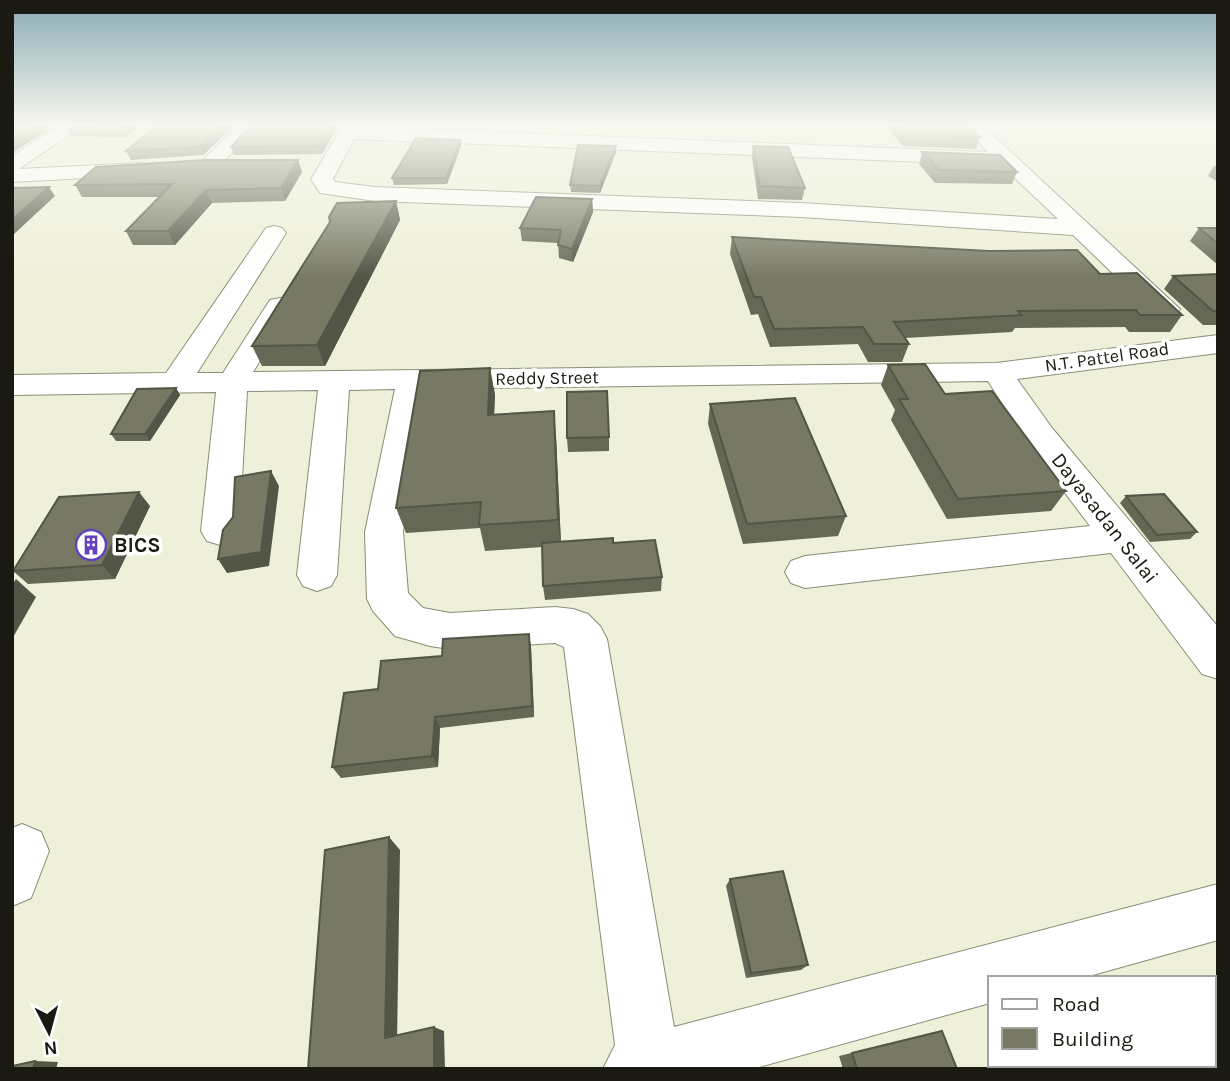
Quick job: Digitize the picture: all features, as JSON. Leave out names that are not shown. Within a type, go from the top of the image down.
[{"type":"street","points":[[323,176],[322,180],[328,188],[340,191],[748,208],[1081,228]]},
{"type":"street","points":[[741,176],[748,208]]},
{"type":"street","points":[[1026,176],[1211,344]]},
{"type":"street","points":[[175,383],[274,233]]},
{"type":"street","points":[[220,531],[232,382],[294,284]]},
{"type":"street","name":"N.T. Pattel Road","points":[[997,372],[1211,344]]},
{"type":"street","name":"Reddy Street","points":[[12,385],[997,372]]},
{"type":"street","name":"Dayasadan Salai","points":[[997,372],[1040,436],[1218,660]]},
{"type":"street","points":[[412,380],[384,532],[388,599],[410,623],[430,628],[450,631],[555,625],[573,627],[585,639],[591,665],[642,1067],[1218,912]]},
{"type":"street","points":[[317,575],[334,381]]},
{"type":"street","points":[[805,572],[1121,537]]},
{"type":"building","points":[[85,176],[288,176],[281,188],[206,190],[168,231],[126,231],[172,184],[75,185]]},
{"type":"building","points":[[393,176],[447,176],[446,178]]},
{"type":"building","points":[[572,176],[604,176],[600,186],[570,185]]},
{"type":"building","points":[[758,176],[800,176],[805,188],[760,186]]},
{"type":"building","points":[[49,187],[12,220],[12,188]]},
{"type":"building","points":[[536,197],[592,199],[572,249],[558,245],[561,230],[520,228]]},
{"type":"building","points":[[396,201],[317,345],[252,346],[330,222],[329,217],[337,203]]},
{"type":"building","points":[[1199,228],[1218,228],[1218,244]]},
{"type":"building","points":[[732,237],[989,251],[1077,250],[1100,274],[1137,273],[1182,315],[1140,315],[1136,310],[1018,311],[1021,315],[894,322],[909,344],[874,344],[863,327],[774,329],[761,297],[754,297]]},
{"type":"building","points":[[1218,274],[1218,311],[1213,311],[1173,276]]},
{"type":"building","points":[[925,364],[945,394],[992,391],[1066,491],[958,499],[899,399],[908,399],[888,365]]},
{"type":"building","points":[[490,368],[488,415],[554,411],[558,520],[479,525],[481,502],[396,508],[420,371]]},
{"type":"building","points":[[176,388],[145,434],[111,434],[137,389]]},
{"type":"building","points":[[607,391],[609,437],[567,438],[567,392]]},
{"type":"building","points":[[795,398],[846,516],[747,524],[710,404]]},
{"type":"building","points":[[271,471],[261,552],[218,559],[223,530],[233,517],[235,477]]},
{"type":"building","points":[[139,492],[102,565],[13,571],[59,497]]},
{"type":"building","points":[[1164,494],[1197,532],[1157,535],[1126,496]]},
{"type":"building","points":[[613,538],[613,543],[655,540],[662,577],[543,586],[542,543]]},
{"type":"building","points":[[529,634],[532,706],[435,717],[432,756],[332,767],[344,693],[378,689],[381,661],[442,656],[443,639]]},
{"type":"building","points":[[389,837],[385,1038],[434,1027],[434,1069],[308,1069],[325,850]]},
{"type":"building","points":[[783,871],[808,965],[751,973],[730,879]]},
{"type":"building","points":[[942,1031],[957,1069],[857,1069],[852,1053]]},
{"type":"building","points":[[35,1061],[33,1069],[12,1069],[12,1066]]},
{"type":"place","name":"BICS","points":[[91,545]]}]
